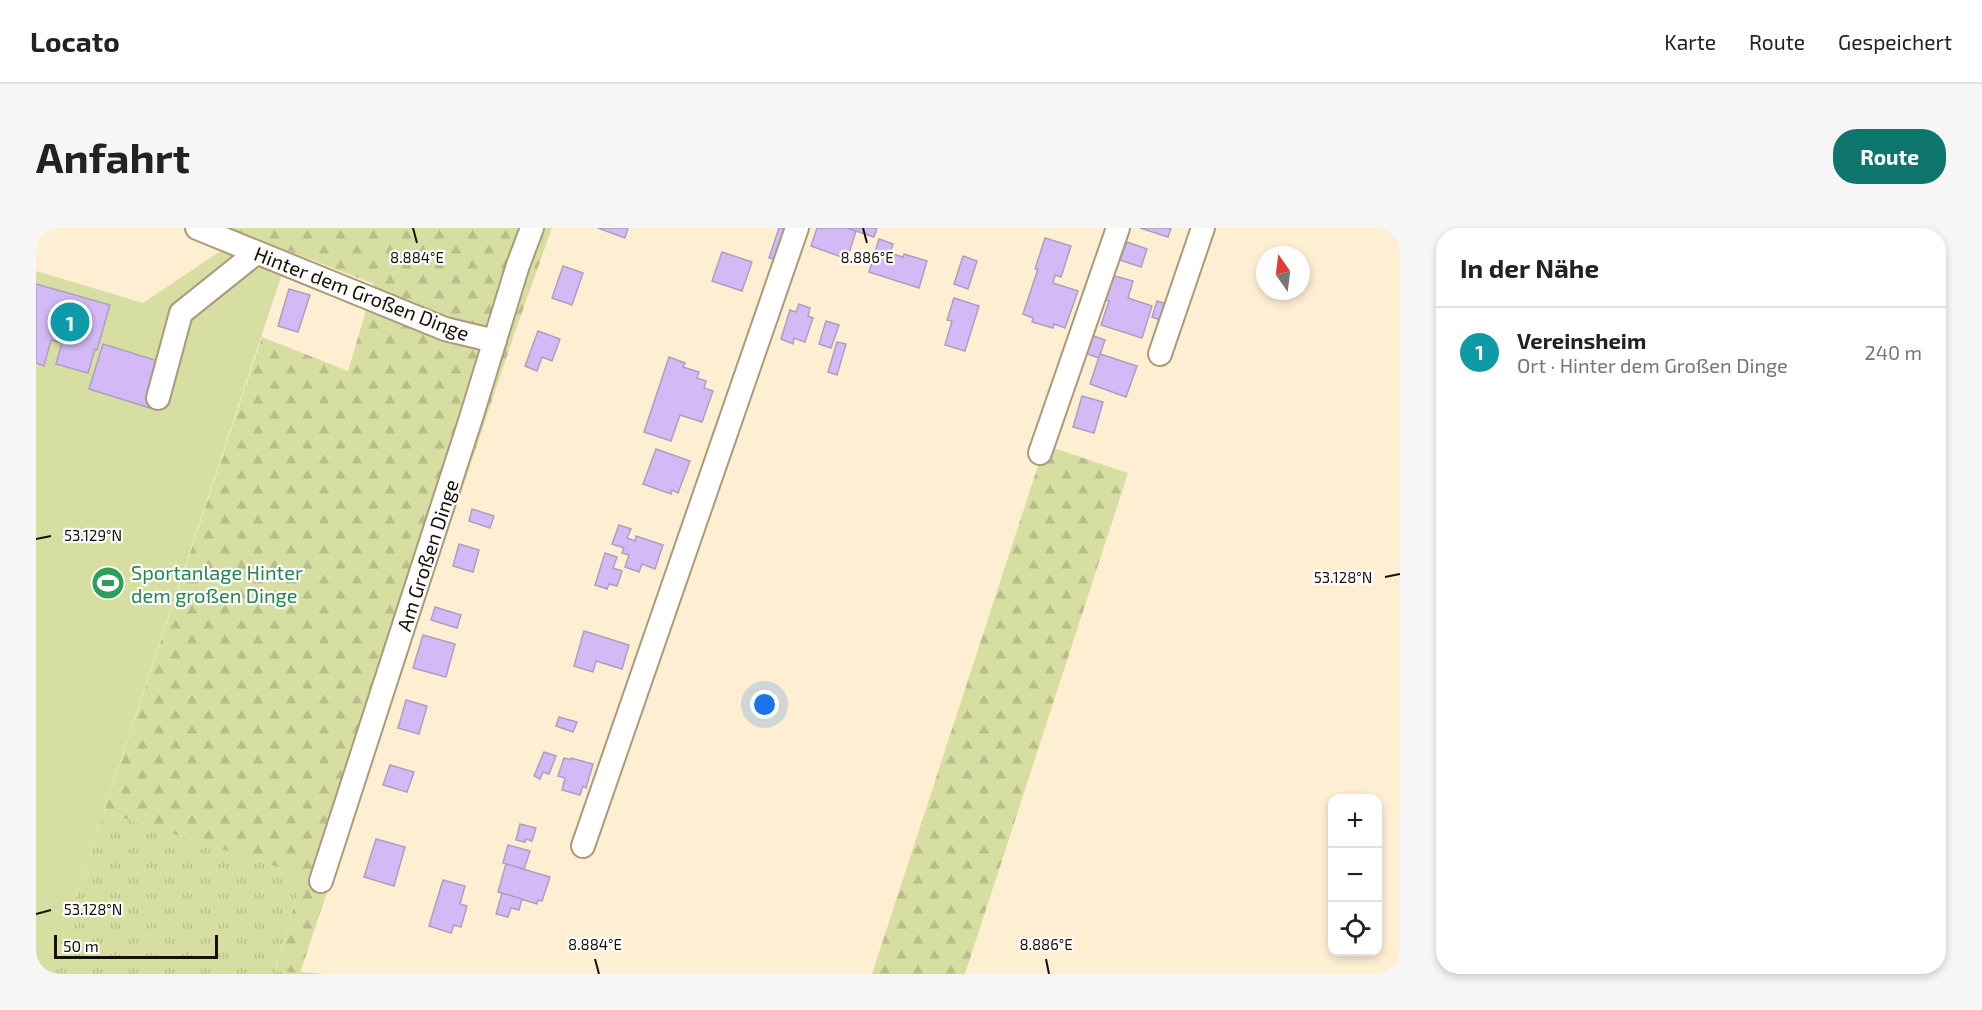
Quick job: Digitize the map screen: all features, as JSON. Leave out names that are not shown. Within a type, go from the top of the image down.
[{"type":"street","name":"Hinter dem Großen Dinge","points":[[196,228],[446,329],[495,341]]},
{"type":"street","name":"Am Großen Dinge","points":[[321,881],[468,430],[518,265],[532,228]]},
{"type":"street","points":[[583,846],[797,228]]},
{"type":"street","points":[[1040,453],[1118,228]]},
{"type":"street","points":[[1161,354],[1203,228]]},
{"type":"street","points":[[158,398],[181,313],[256,253]]},
{"type":"green space","points":[[229,228],[552,228],[300,973],[275,971],[303,875],[104,812],[262,337],[348,371],[374,284]]},
{"type":"green space","name":"Sportanlage Hinter dem großen Dinge","points":[[225,248],[283,271],[50,974],[36,974],[36,271],[143,303]]},
{"type":"green space","points":[[1048,446],[1128,473],[965,974],[872,974],[1038,466]]},
{"type":"green space","points":[[104,812],[303,875],[275,970],[325,974],[50,974]]},
{"type":"building","points":[[598,228],[628,228],[625,238]]},
{"type":"building","points":[[779,228],[789,228],[778,260],[769,258]]},
{"type":"building","points":[[817,228],[847,228],[856,231],[847,259],[811,246]]},
{"type":"building","points":[[847,228],[877,228],[874,237]]},
{"type":"building","points":[[1140,228],[1171,228],[1168,237]]},
{"type":"building","points":[[1045,238],[1071,246],[1061,277],[1055,275],[1053,283],[1078,291],[1065,328],[1054,324],[1053,328],[1032,322],[1033,318],[1023,314],[1038,269],[1035,269]]},
{"type":"building","points":[[879,239],[893,244],[890,253],[903,257],[904,254],[927,261],[919,288],[869,272]]},
{"type":"building","points":[[1127,242],[1147,249],[1141,267],[1120,260]]},
{"type":"building","points":[[722,252],[752,262],[742,291],[712,281]]},
{"type":"building","points":[[963,256],[977,261],[968,289],[954,284]]},
{"type":"building","points":[[563,266],[583,273],[572,305],[552,298]]},
{"type":"building","points":[[1111,275],[1133,281],[1128,298],[1152,306],[1142,338],[1101,325],[1109,301],[1103,299]]},
{"type":"building","points":[[36,284],[110,305],[88,373],[56,364],[62,343],[51,340],[44,366],[36,363]]},
{"type":"building","points":[[289,289],[310,295],[298,332],[278,326]]},
{"type":"building","points":[[954,298],[979,306],[965,351],[945,345],[952,321],[947,320]]},
{"type":"building","points":[[1157,301],[1170,305],[1165,322],[1152,317]]},
{"type":"building","points":[[799,304],[810,308],[808,316],[813,318],[805,342],[794,338],[793,344],[781,339],[790,310],[796,312]]},
{"type":"building","points":[[826,321],[839,325],[831,348],[819,344]]},
{"type":"building","points":[[538,331],[560,339],[552,361],[542,357],[537,371],[525,366]]},
{"type":"building","points":[[1088,334],[1105,340],[1099,358],[1082,352]]},
{"type":"building","points":[[837,342],[846,344],[837,375],[828,372]]},
{"type":"building","points":[[103,344],[164,363],[150,408],[89,389]]},
{"type":"building","points":[[1100,354],[1137,366],[1126,397],[1090,384]]},
{"type":"building","points":[[669,357],[685,363],[683,367],[699,372],[697,378],[706,381],[704,388],[713,391],[702,422],[680,415],[671,441],[644,432]]},
{"type":"building","points":[[1082,396],[1103,402],[1094,433],[1073,427]]},
{"type":"building","points":[[656,449],[690,461],[678,493],[672,490],[671,494],[643,484]]},
{"type":"building","points":[[472,509],[494,516],[490,528],[469,521]]},
{"type":"building","points":[[619,525],[631,529],[627,538],[635,541],[636,536],[663,545],[655,569],[642,564],[639,572],[625,567],[629,555],[622,553],[624,548],[612,544]]},
{"type":"building","points":[[459,544],[479,550],[473,572],[453,566]]},
{"type":"building","points":[[605,553],[617,557],[613,568],[622,571],[617,586],[609,584],[607,589],[595,585]]},
{"type":"building","points":[[435,607],[461,615],[457,628],[431,620]]},
{"type":"building","points":[[584,631],[629,645],[622,669],[596,661],[593,672],[574,666]]},
{"type":"building","points":[[423,635],[455,644],[446,677],[413,668]]},
{"type":"building","points":[[406,700],[427,706],[419,734],[398,728]]},
{"type":"building","points":[[559,717],[577,722],[573,732],[556,726]]},
{"type":"building","points":[[544,752],[556,756],[549,774],[543,772],[540,779],[534,776]]},
{"type":"building","points":[[564,758],[593,764],[586,788],[583,786],[580,795],[562,790],[565,778],[558,776]]},
{"type":"building","points":[[390,765],[414,772],[407,792],[383,785]]},
{"type":"building","points":[[520,824],[536,828],[532,841],[516,840]]},
{"type":"building","points":[[376,839],[405,847],[394,886],[364,877]]},
{"type":"building","points":[[508,845],[530,851],[524,869],[503,863]]},
{"type":"building","points":[[506,864],[550,877],[542,901],[538,900],[537,904],[498,892]]},
{"type":"building","points":[[443,880],[465,886],[460,904],[467,906],[461,927],[454,925],[451,933],[429,926]]},
{"type":"building","points":[[502,893],[522,899],[519,910],[511,908],[508,917],[496,914]]},
{"type":"place","name":"Vereinsheim","points":[[70,322]]},
{"type":"place","name":"Sportanlage Hinter dem großen Dinge","points":[[108,583]]}]
